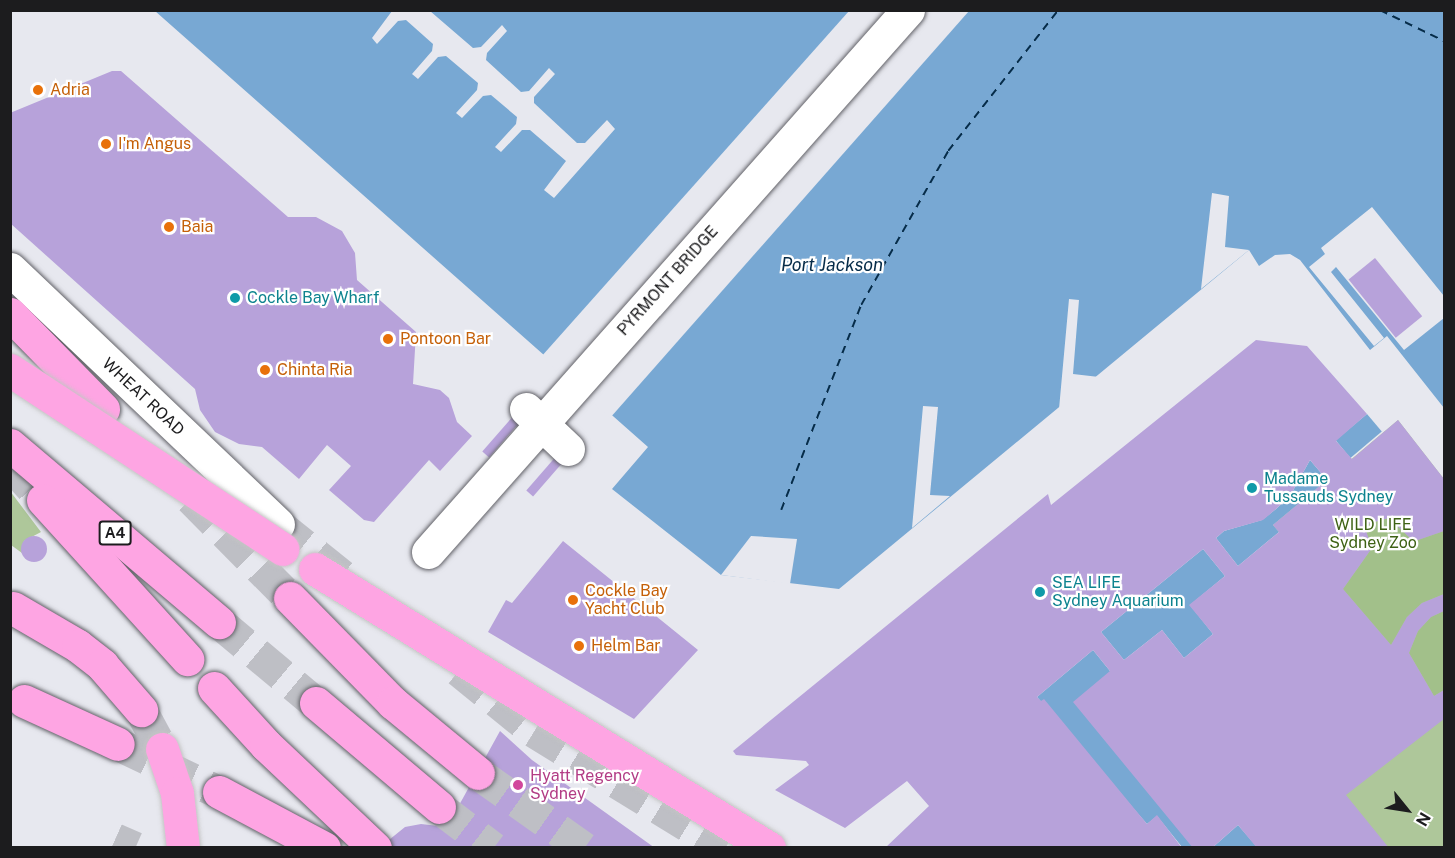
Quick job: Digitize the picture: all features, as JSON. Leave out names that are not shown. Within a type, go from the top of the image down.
[{"type":"highway","points":[[10,314],[103,409]]},
{"type":"highway","points":[[10,370],[280,537]]},
{"type":"highway","name":"A4","points":[[10,445],[219,622]]},
{"type":"highway","points":[[44,500],[188,659]]},
{"type":"highway","points":[[315,569],[769,848]]},
{"type":"highway","points":[[290,598],[393,703],[478,772]]},
{"type":"highway","points":[[13,608],[78,646],[102,665],[141,710]]},
{"type":"highway","points":[[214,688],[266,745],[375,848]]},
{"type":"highway","points":[[24,701],[118,744]]},
{"type":"highway","points":[[316,703],[439,807]]},
{"type":"highway","points":[[162,749],[177,793],[183,848]]},
{"type":"highway","points":[[219,792],[324,848]]},
{"type":"street","name":"PYRMONT BRIDGE","points":[[428,552],[534,417],[908,10]]},
{"type":"street","name":"WHEAT ROAD","points":[[10,268],[280,537]]},
{"type":"street","points":[[534,417],[568,449]]},
{"type":"green space","name":"WILD LIFE Sydney Zoo","points":[[1398,420],[1444,479],[1444,847],[1278,847],[1433,718],[1273,525]]},
{"type":"green space","points":[[10,491],[41,532],[24,541],[22,553],[11,545]]},
{"type":"green space","points":[[1389,518],[1410,538],[1418,540],[1444,531],[1444,594],[1422,603],[1407,617],[1391,645],[1343,589],[1372,548],[1364,525]]},
{"type":"green space","points":[[1444,611],[1444,690],[1434,696],[1409,653],[1418,631],[1431,617]]},
{"type":"water","name":"Port Jackson","points":[[155,11],[1444,11],[1444,408],[1387,336],[1370,350],[1300,260],[1290,254],[1275,255],[1259,266],[1249,250],[839,589],[721,575],[612,489],[648,447]]},
{"type":"water","points":[[1367,414],[1382,432],[1350,458],[1336,440]]},
{"type":"water","points":[[1310,460],[1327,480],[1273,525],[1279,532],[1238,566],[1216,538],[1224,531],[1262,520],[1276,509],[1290,496]]},
{"type":"water","points":[[1203,549],[1225,576],[1190,605],[1213,634],[1184,658],[1162,630],[1124,660],[1101,632]]},
{"type":"water","points":[[1093,650],[1110,671],[1193,847],[1182,847],[1157,816],[1147,824],[1037,697]]},
{"type":"water","points":[[1238,825],[1257,847],[1212,848]]},
{"type":"pier","points":[[392,11],[430,11],[473,48],[481,47],[502,25],[507,31],[487,53],[486,60],[521,92],[529,91],[549,68],[555,74],[534,97],[534,103],[577,143],[585,143],[607,120],[615,129],[554,198],[544,190],[566,161],[530,130],[522,130],[501,152],[495,147],[516,124],[517,117],[491,95],[483,96],[462,118],[456,113],[477,90],[478,83],[446,56],[438,57],[418,79],[412,74],[432,51],[433,44],[406,20],[398,21],[377,44],[372,38]]},
{"type":"pier","points":[[849,11],[969,11],[610,418],[541,357]]},
{"type":"pier","points":[[1212,193],[1229,196],[1225,247],[1249,250],[1201,289]]},
{"type":"pier","points":[[1372,207],[1444,296],[1444,318],[1404,350],[1336,267],[1331,272],[1384,338],[1374,346],[1309,267],[1325,254],[1321,248]]},
{"type":"pier","points":[[1069,299],[1079,300],[1073,374],[1099,377],[1059,409]]},
{"type":"pier","points":[[923,406],[938,407],[930,495],[950,496],[912,528]]},
{"type":"pier","points":[[751,536],[797,539],[790,584],[721,575]]},
{"type":"building","name":"Cockle Bay Wharf","points":[[112,71],[121,71],[288,217],[316,217],[342,231],[355,253],[357,280],[416,332],[413,384],[440,390],[449,398],[457,422],[472,436],[440,471],[429,460],[374,522],[364,520],[329,490],[351,466],[327,445],[299,479],[262,447],[239,444],[215,432],[200,410],[195,389],[10,223],[10,113]]},
{"type":"building","points":[[1375,258],[1422,316],[1396,338],[1349,279]]},
{"type":"building","name":"SEA LIFE Sydney Aquarium","points":[[1256,340],[1307,346],[1367,414],[1336,441],[1352,459],[1398,420],[1444,479],[1444,531],[1418,540],[1410,538],[1389,518],[1364,525],[1372,548],[1343,589],[1391,645],[1407,617],[1422,603],[1444,594],[1444,611],[1431,617],[1418,631],[1409,653],[1434,696],[1444,690],[1444,719],[1346,795],[1389,848],[1257,848],[1238,825],[1212,848],[1193,848],[1073,702],[1110,671],[1093,650],[1037,697],[1041,701],[1044,699],[1147,824],[1157,815],[1182,848],[885,848],[929,806],[907,781],[845,828],[775,790],[809,765],[806,761],[736,755],[733,751],[1048,494],[1051,505]],"holes":[[[1310,460],[1327,480],[1273,525],[1279,532],[1238,566],[1216,538],[1224,531],[1263,520],[1290,496]],[[1203,549],[1225,576],[1189,605],[1213,634],[1184,658],[1162,630],[1124,660],[1101,632]]]},
{"type":"building","points":[[521,407],[528,413],[489,457],[482,452]]},
{"type":"building","points":[[565,446],[572,452],[533,496],[526,491]]},
{"type":"building","points":[[34,536],[43,540],[47,549],[43,558],[34,562],[25,558],[21,549],[25,540]]},
{"type":"building","points":[[563,541],[698,650],[634,719],[488,632],[506,600],[512,603]]},
{"type":"building","name":"Hyatt Regency Sydney","points":[[500,731],[532,760],[655,848],[379,848],[405,827],[421,824],[447,827]]},
{"type":"ferry route","points":[[781,510],[861,305],[948,151],[1058,10]]},
{"type":"ferry route","points":[[1380,10],[1444,41]]},
{"type":"tunnel","points":[[10,463],[43,500]]},
{"type":"tunnel","points":[[191,498],[290,598]]},
{"type":"tunnel","points":[[278,524],[349,581]]},
{"type":"tunnel","points":[[219,622],[316,703]]},
{"type":"tunnel","points":[[459,670],[534,731],[725,848]]},
{"type":"tunnel","points":[[141,710],[162,749]]},
{"type":"tunnel","points":[[118,744],[219,792]]},
{"type":"tunnel","points":[[478,773],[584,848]]},
{"type":"tunnel","points":[[439,807],[493,848]]},
{"type":"tunnel","points":[[115,839],[135,848]]},
{"type":"place","name":"Adria","points":[[38,90]]},
{"type":"place","name":"I'm Angus","points":[[106,144]]},
{"type":"place","name":"Baia","points":[[169,227]]},
{"type":"place","name":"Cockle Bay Wharf","points":[[235,298]]},
{"type":"place","name":"Pontoon Bar","points":[[388,339]]},
{"type":"place","name":"Chinta Ria","points":[[265,370]]},
{"type":"place","name":"Madame Tussauds Sydney","points":[[1252,488]]},
{"type":"place","name":"SEA LIFE Sydney Aquarium","points":[[1040,592]]},
{"type":"place","name":"Cockle Bay Yacht Club","points":[[573,600]]},
{"type":"place","name":"Helm Bar","points":[[579,646]]},
{"type":"place","name":"Hyatt Regency Sydney","points":[[518,785]]}]
